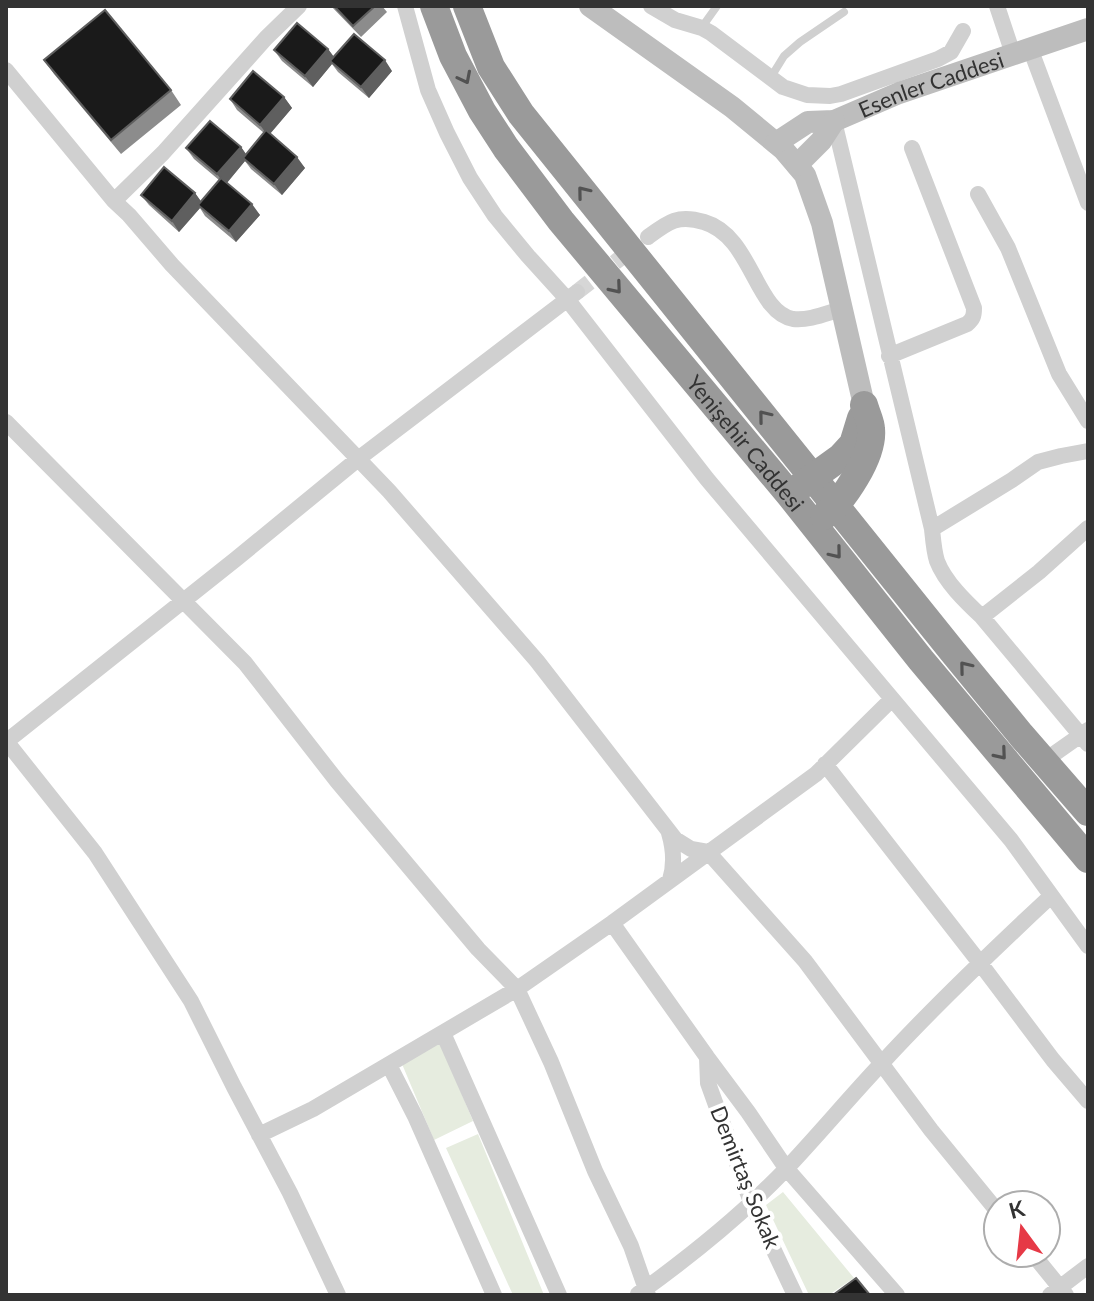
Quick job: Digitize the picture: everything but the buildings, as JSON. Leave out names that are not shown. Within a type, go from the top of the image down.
[{"type":"highway","name":"Yenişehir Caddesi","points":[[434,6],[453,56],[482,111],[561,221],[1088,859]]},
{"type":"highway","name":"Yenişehir Caddesi","points":[[467,6],[491,67],[521,114],[953,652],[1088,812]]},
{"type":"highway","points":[[789,494],[841,457],[853,444],[864,405]]},
{"type":"highway","points":[[813,525],[837,506],[859,472],[872,430],[864,405]]},
{"type":"street","points":[[114,201],[163,153],[266,38],[299,6]]},
{"type":"street","points":[[405,6],[428,90],[470,178],[495,216],[528,256],[572,296],[707,479],[1011,840],[1088,946]]},
{"type":"street","points":[[590,6],[732,107],[776,143],[805,175],[822,223],[864,405]]},
{"type":"street","points":[[651,6],[675,20],[702,28],[783,87],[819,96],[841,94],[938,59],[951,52],[963,31]]},
{"type":"street","points":[[997,6],[1022,51],[1086,193]]},
{"type":"street","name":"Esenler Caddesi","points":[[776,143],[808,122],[834,121],[899,93],[1088,29]]},
{"type":"street","points":[[6,70],[114,201],[389,491],[537,661],[675,839],[691,849],[708,852],[805,961],[931,1130],[982,1192]]},
{"type":"street","points":[[797,165],[821,141],[834,121]]},
{"type":"street","points":[[834,121],[932,529],[937,561],[947,579],[1086,737],[1044,761]]},
{"type":"street","points":[[889,356],[967,324],[974,314],[912,148]]},
{"type":"street","points":[[978,194],[1008,248],[1059,374],[1088,421]]},
{"type":"street","points":[[648,237],[666,223],[679,219],[695,219],[713,225],[737,245],[779,312],[792,319],[842,309]]},
{"type":"street","points":[[338,1295],[290,1193],[191,1001],[95,853],[6,741],[358,459],[572,296]]},
{"type":"street","points":[[6,422],[245,663],[337,781],[478,949],[517,989],[551,1062],[595,1171],[631,1246],[643,1293],[751,1202],[786,1168],[882,1062],[1051,896]]},
{"type":"street","points":[[932,529],[1038,462],[1088,451]]},
{"type":"street","points":[[982,617],[1088,528]]},
{"type":"street","points":[[259,1135],[313,1109],[517,989],[816,774],[892,699]]},
{"type":"street","points":[[825,764],[1088,1101]]},
{"type":"street","points":[[669,832],[674,857],[670,880]]},
{"type":"street","points":[[612,923],[786,1168],[897,1295]]},
{"type":"street","points":[[443,1033],[559,1295]]},
{"type":"street","name":"Demirtaş Sokak","points":[[707,1057],[708,1083],[751,1202],[795,1295]]},
{"type":"street","points":[[389,1065],[415,1116],[494,1295]]},
{"type":"street","points":[[1043,1269],[1058,1292],[1088,1266]]},
{"type":"lane","points":[[702,28],[717,6]]},
{"type":"lane","points":[[771,77],[784,56],[844,12]]},
{"type":"shaded area","points":[[440,1042],[473,1121],[434,1140],[402,1064]]},
{"type":"shaded area","points":[[478,1134],[544,1295],[513,1295],[446,1148]]},
{"type":"shaded area","points":[[783,1192],[854,1278],[829,1295],[809,1295],[766,1205]]},
{"type":"tunnel","points":[[577,292],[636,246]]}]
